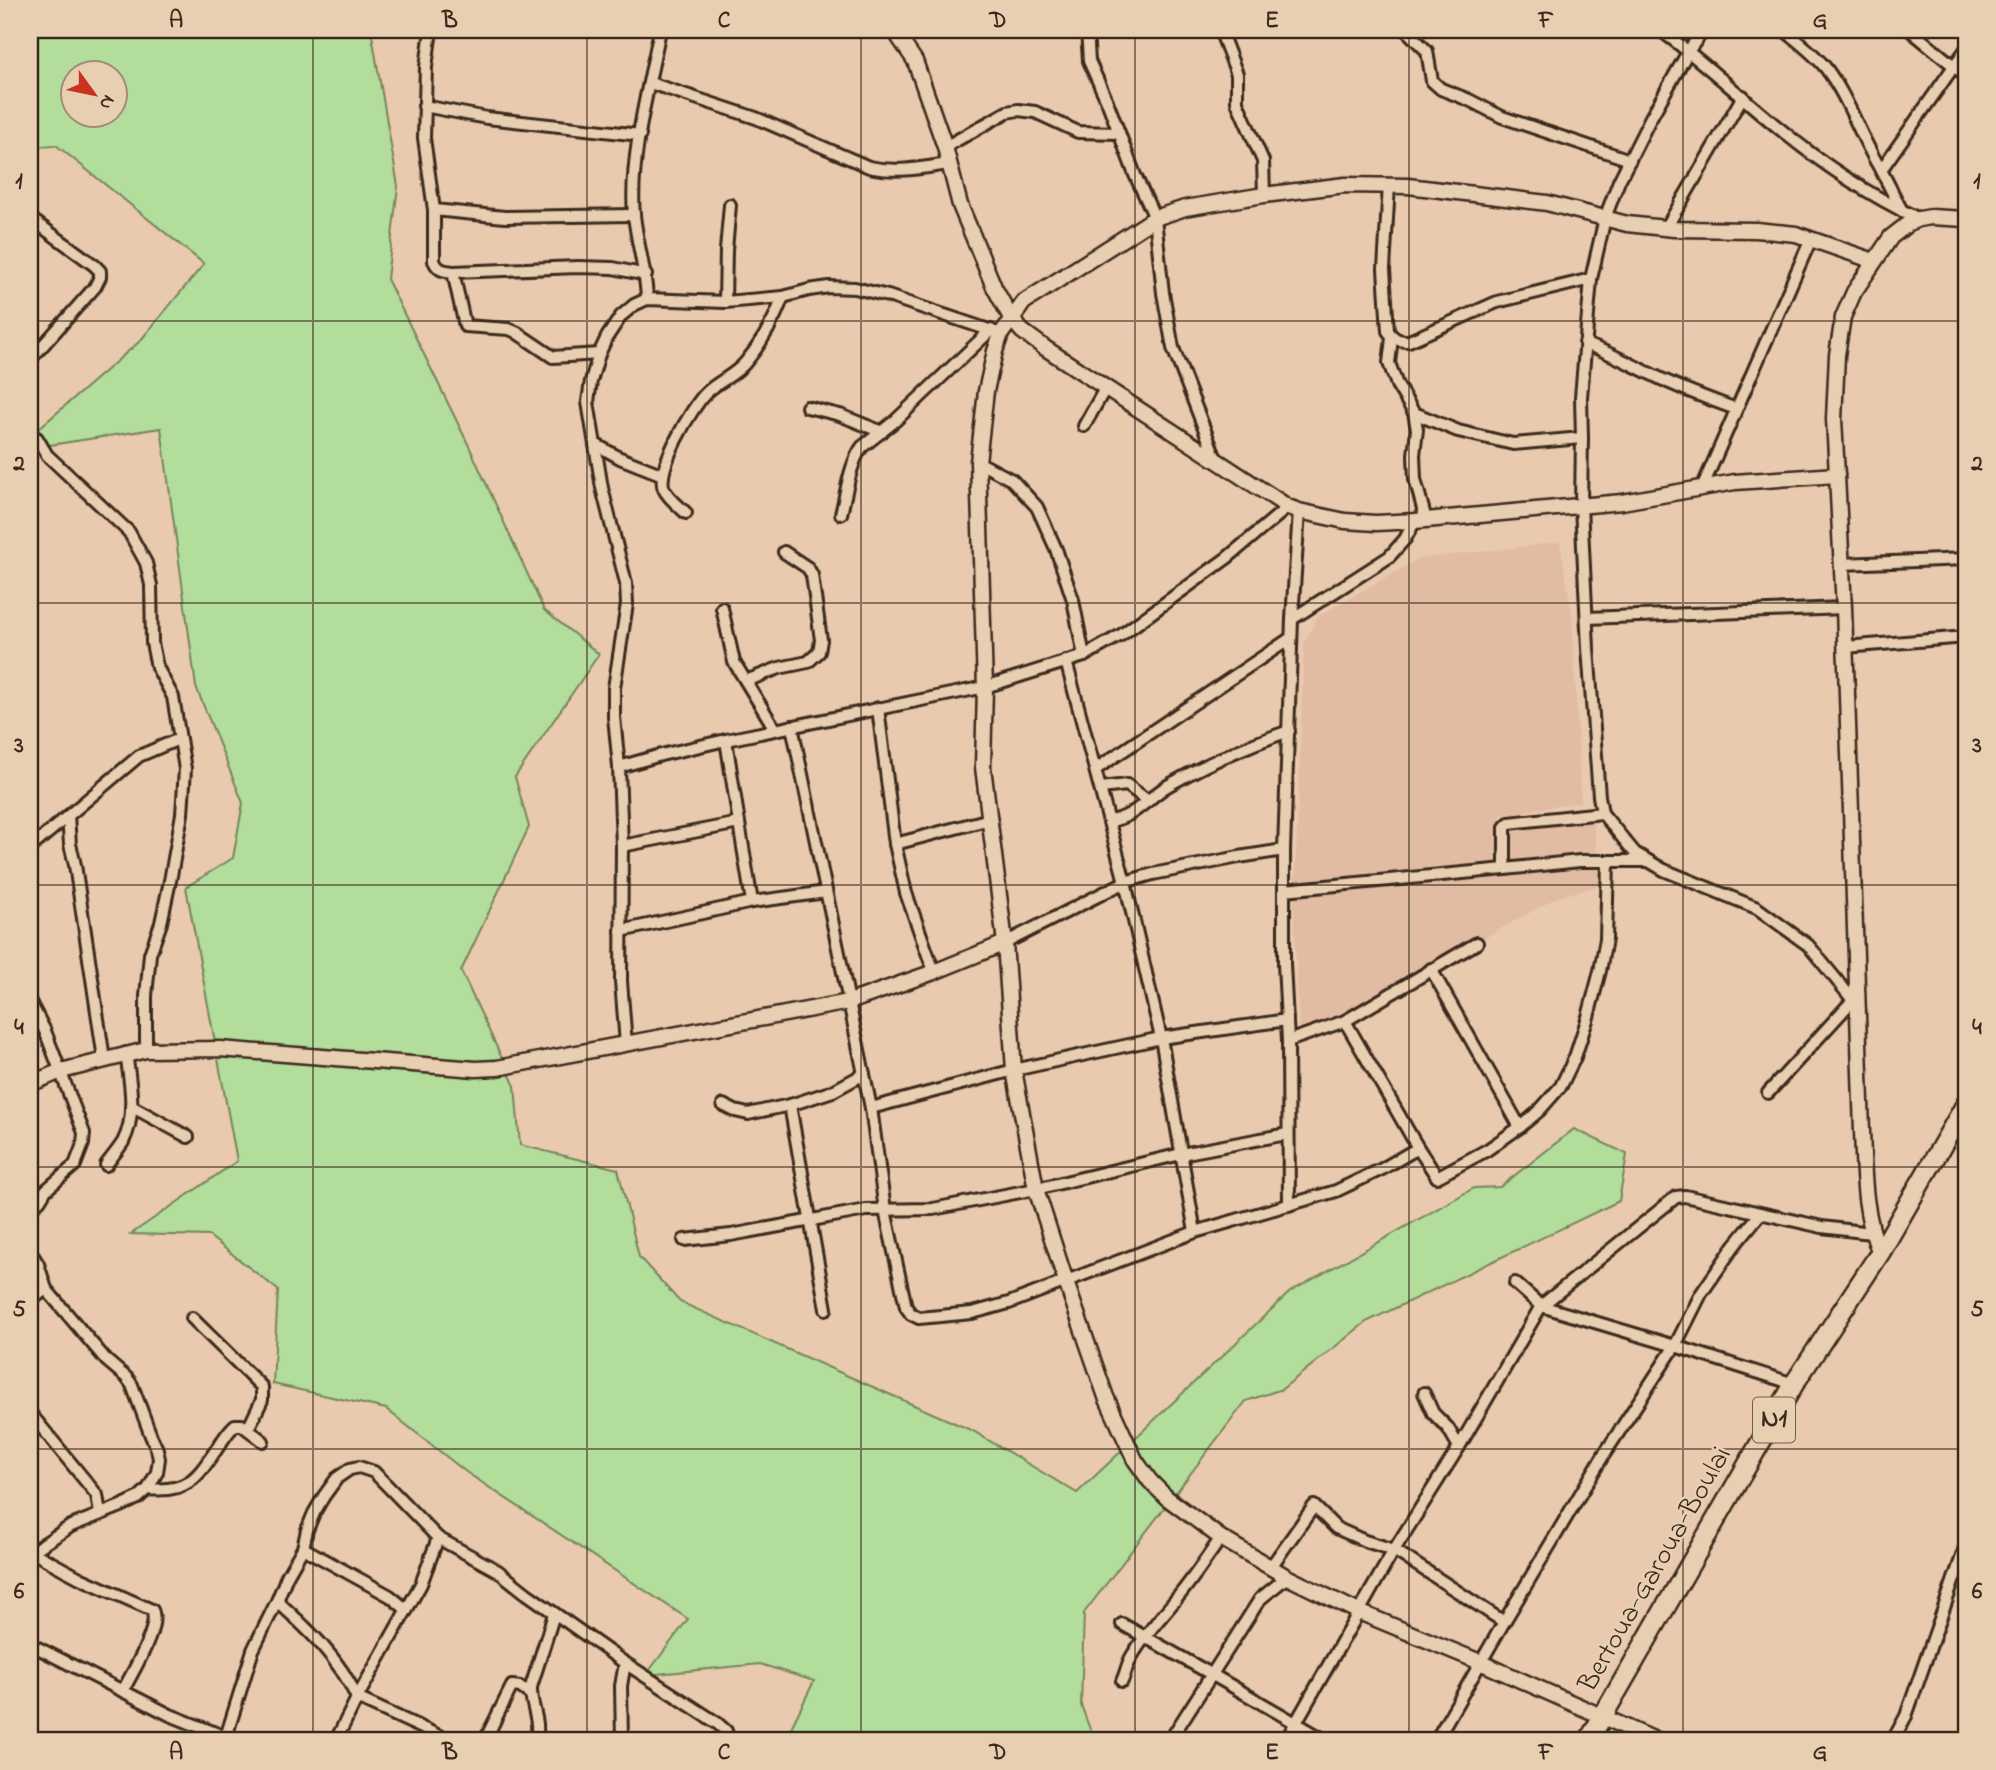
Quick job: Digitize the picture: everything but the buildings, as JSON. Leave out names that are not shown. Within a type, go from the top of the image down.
[{"type":"highway","name":"Bertoua-Garoua-Boulai","points":[[1589,1740],[1794,1384],[1880,1253],[1966,1104]]},
{"type":"street","points":[[431,30],[426,67],[424,138],[434,210],[436,267],[442,271],[453,272],[592,267],[646,275]]},
{"type":"street","points":[[648,299],[634,215],[634,183],[640,135],[660,30]]},
{"type":"street","points":[[894,30],[915,61],[960,205],[994,287],[1011,318],[1022,331],[1045,348],[1293,509],[1345,521],[1420,521],[1622,502],[1735,482],[1837,475]]},
{"type":"street","points":[[1074,30],[1087,34],[1089,61],[1155,218],[1163,293],[1173,348],[1216,461]]},
{"type":"street","points":[[1220,30],[1237,74],[1237,102],[1263,161],[1264,195]]},
{"type":"street","points":[[1406,30],[1427,51],[1432,81],[1441,89],[1502,117],[1630,160]]},
{"type":"street","points":[[1660,30],[1689,50],[1812,153],[1845,177],[1919,219]]},
{"type":"street","points":[[1704,30],[1689,50],[1630,160],[1605,218],[1591,279],[1581,397],[1581,506],[1602,813],[1635,853],[1664,870],[1757,908],[1808,945],[1855,998]]},
{"type":"street","points":[[1784,30],[1824,66],[1843,94],[1861,136],[1902,211]]},
{"type":"street","points":[[1910,30],[1966,76]]},
{"type":"street","points":[[1881,170],[1966,49]]},
{"type":"street","points":[[650,83],[756,118],[869,167],[900,170],[948,164]]},
{"type":"street","points":[[1666,228],[1743,96]]},
{"type":"street","points":[[424,106],[487,118],[640,135]]},
{"type":"street","points":[[944,147],[1007,112],[1018,110],[1035,113],[1078,132],[1119,134]]},
{"type":"street","points":[[842,514],[859,451],[867,442],[882,432],[996,332],[1024,302],[1155,218],[1185,208],[1345,185],[1408,186],[1547,203],[1628,223],[1666,228],[1777,231],[1811,239],[1874,261]]},
{"type":"street","points":[[1389,186],[1384,269],[1388,331],[1392,338],[1398,341],[1409,341],[1497,302],[1591,279]]},
{"type":"street","points":[[725,302],[730,205]]},
{"type":"street","points":[[434,210],[505,217],[634,215]]},
{"type":"street","points":[[30,218],[94,265],[100,271],[100,277],[95,287],[30,360]]},
{"type":"street","points":[[1880,1253],[1871,1233],[1866,1201],[1855,998],[1844,608],[1834,419],[1837,355],[1843,317],[1854,292],[1891,237],[1919,219],[1966,219]]},
{"type":"street","points":[[1702,488],[1811,239]]},
{"type":"street","points":[[453,272],[465,326],[509,329],[553,357],[599,354]]},
{"type":"street","points":[[626,1044],[621,981],[622,846],[614,688],[627,604],[625,583],[602,488],[588,402],[591,381],[607,337],[621,316],[648,299],[725,302],[783,298],[829,287],[855,288],[888,296],[996,332]]},
{"type":"street","points":[[686,513],[663,488],[663,475],[676,437],[706,393],[745,363],[775,318],[783,298]]},
{"type":"street","points":[[996,332],[978,462],[985,687],[983,767],[1005,943],[1014,1070],[1036,1189],[1106,1397],[1135,1460],[1167,1498],[1221,1538],[1270,1568],[1359,1612],[1480,1662],[1655,1740]]},
{"type":"street","points":[[1292,619],[1389,557],[1420,521],[1414,456],[1417,429],[1414,413],[1397,385],[1389,363],[1392,338]]},
{"type":"street","points":[[1585,344],[1604,350],[1692,393],[1736,409]]},
{"type":"street","points":[[1084,426],[1106,387]]},
{"type":"street","points":[[807,407],[840,415],[882,432]]},
{"type":"street","points":[[1414,413],[1458,431],[1513,444],[1582,438]]},
{"type":"street","points":[[37,438],[47,455],[129,532],[139,547],[151,585],[154,653],[173,697],[186,769],[182,814],[170,881],[150,954],[146,996],[146,1050]]},
{"type":"street","points":[[595,444],[636,465],[663,475]]},
{"type":"street","points":[[978,462],[1012,480],[1037,508],[1056,549],[1073,600],[1084,656]]},
{"type":"street","points":[[1289,1205],[1284,850],[1293,509]]},
{"type":"street","points":[[619,767],[775,729],[985,687],[1084,656],[1121,635],[1293,509]]},
{"type":"street","points":[[746,681],[779,668],[808,662],[819,652],[821,640],[812,575],[808,568],[784,552]]},
{"type":"street","points":[[1842,564],[1966,559]]},
{"type":"street","points":[[722,608],[734,662],[775,729]]},
{"type":"street","points":[[1587,618],[1844,608]]},
{"type":"street","points":[[1845,647],[1966,637]]},
{"type":"street","points":[[1096,769],[1291,638]]},
{"type":"street","points":[[1066,661],[1125,882],[1161,1038],[1195,1232]]},
{"type":"street","points":[[878,709],[895,844],[906,893],[934,972]]},
{"type":"street","points":[[792,726],[871,1108],[885,1210],[906,1307],[911,1314],[919,1318],[972,1313],[1009,1303],[1195,1232],[1336,1191],[1418,1148]]},
{"type":"street","points":[[1109,821],[1128,816],[1167,786],[1194,772],[1259,741],[1289,731]]},
{"type":"street","points":[[30,848],[139,756],[179,739]]},
{"type":"street","points":[[726,740],[752,902]]},
{"type":"street","points":[[1101,788],[1127,785],[1148,801]]},
{"type":"street","points":[[1505,869],[1505,827],[1509,823],[1602,813]]},
{"type":"street","points":[[68,816],[70,844],[104,1059]]},
{"type":"street","points":[[895,844],[990,819]]},
{"type":"street","points":[[622,846],[739,822]]},
{"type":"street","points":[[30,1084],[61,1071],[146,1050],[220,1049],[476,1069],[497,1068],[626,1044],[849,1002],[1005,943],[1125,882],[1227,859],[1284,850]]},
{"type":"street","points":[[1284,890],[1580,861],[1649,861]]},
{"type":"street","points":[[1345,1021],[1437,1177],[1488,1150],[1539,1111],[1561,1086],[1575,1057],[1588,1017],[1606,939],[1608,861]]},
{"type":"street","points":[[621,931],[752,902],[826,892]]},
{"type":"street","points":[[1288,1041],[1345,1021],[1477,943]]},
{"type":"street","points":[[1431,969],[1520,1127]]},
{"type":"street","points":[[1768,1093],[1855,998]]},
{"type":"street","points":[[30,1002],[45,1031],[84,1133],[75,1165],[46,1190],[30,1209]]},
{"type":"street","points":[[871,1108],[1014,1070],[1161,1038],[1287,1020]]},
{"type":"street","points":[[106,1165],[123,1141],[130,1119],[132,1097],[125,1054]]},
{"type":"street","points":[[723,1105],[748,1114],[790,1105],[833,1091],[864,1074]]},
{"type":"street","points":[[790,1105],[826,1309]]},
{"type":"street","points":[[131,1106],[188,1138]]},
{"type":"street","points":[[684,1240],[731,1235],[866,1210],[933,1209],[1287,1133]]},
{"type":"street","points":[[1286,1740],[1394,1550],[1459,1447],[1541,1306],[1676,1197],[1685,1196],[1822,1227],[1871,1233]]},
{"type":"street","points":[[1436,1740],[1603,1456],[1675,1346],[1701,1294],[1760,1214]]},
{"type":"street","points":[[30,1251],[38,1264],[46,1289],[107,1361],[132,1385],[159,1459],[157,1472],[148,1489],[138,1498],[71,1526],[30,1552]]},
{"type":"street","points":[[1515,1283],[1541,1306],[1794,1384]]},
{"type":"street","points":[[30,1301],[46,1289]]},
{"type":"street","points":[[192,1318],[262,1387],[262,1400],[248,1429]]},
{"type":"street","points":[[1424,1393],[1433,1413],[1448,1428],[1459,1447]]},
{"type":"street","points":[[30,1413],[97,1495],[100,1514]]},
{"type":"street","points":[[148,1489],[179,1489],[199,1473],[232,1428],[239,1424],[263,1441]]},
{"type":"street","points":[[30,1644],[170,1715],[224,1738],[253,1650],[303,1548],[307,1530],[324,1496],[337,1478],[350,1469],[359,1468],[374,1472],[438,1538],[498,1571],[554,1614],[718,1723],[726,1731],[729,1740]]},
{"type":"street","points":[[1270,1568],[1314,1506],[1336,1528],[1394,1550],[1504,1622]]},
{"type":"street","points":[[336,1740],[421,1584],[438,1538]]},
{"type":"street","points":[[1122,1681],[1128,1663],[1145,1637],[1173,1604],[1221,1538]]},
{"type":"street","points":[[1893,1740],[1906,1716],[1966,1545]]},
{"type":"street","points":[[303,1548],[390,1596],[407,1610]]},
{"type":"street","points":[[30,1552],[152,1610],[155,1616],[154,1624],[122,1691]]},
{"type":"street","points":[[1170,1740],[1260,1599],[1287,1577]]},
{"type":"street","points":[[277,1601],[328,1650],[350,1682],[357,1698],[449,1740]]},
{"type":"street","points":[[536,1740],[537,1717],[530,1694],[554,1614]]},
{"type":"street","points":[[1122,1625],[1325,1740]]},
{"type":"street","points":[[622,1740],[621,1686],[625,1663]]},
{"type":"street","points":[[485,1740],[512,1686],[520,1687],[530,1694]]},
{"type":"shaded area","points":[[1560,542],[1572,613],[1581,802],[1501,815],[1501,863],[1295,881],[1304,644],[1317,617],[1418,559]]},
{"type":"shaded area","points":[[1593,819],[1601,885],[1558,897],[1356,1009],[1299,1030],[1293,894],[1508,874],[1508,830]]},
{"type":"green space","points":[[30,30],[377,30],[372,35],[398,186],[387,279],[469,446],[544,610],[599,654],[515,777],[529,827],[461,971],[515,1086],[520,1145],[618,1169],[639,1257],[680,1302],[973,1431],[1077,1493],[1290,1292],[1474,1188],[1500,1187],[1574,1129],[1627,1154],[1619,1201],[1366,1322],[1282,1389],[1246,1401],[1084,1613],[1081,1705],[1094,1740],[785,1740],[814,1681],[760,1664],[646,1675],[688,1619],[466,1472],[386,1409],[273,1384],[278,1290],[209,1236],[131,1234],[237,1161],[186,887],[233,858],[243,803],[196,687],[161,428],[30,448],[30,436],[140,341],[204,264],[56,145],[30,147]]}]
